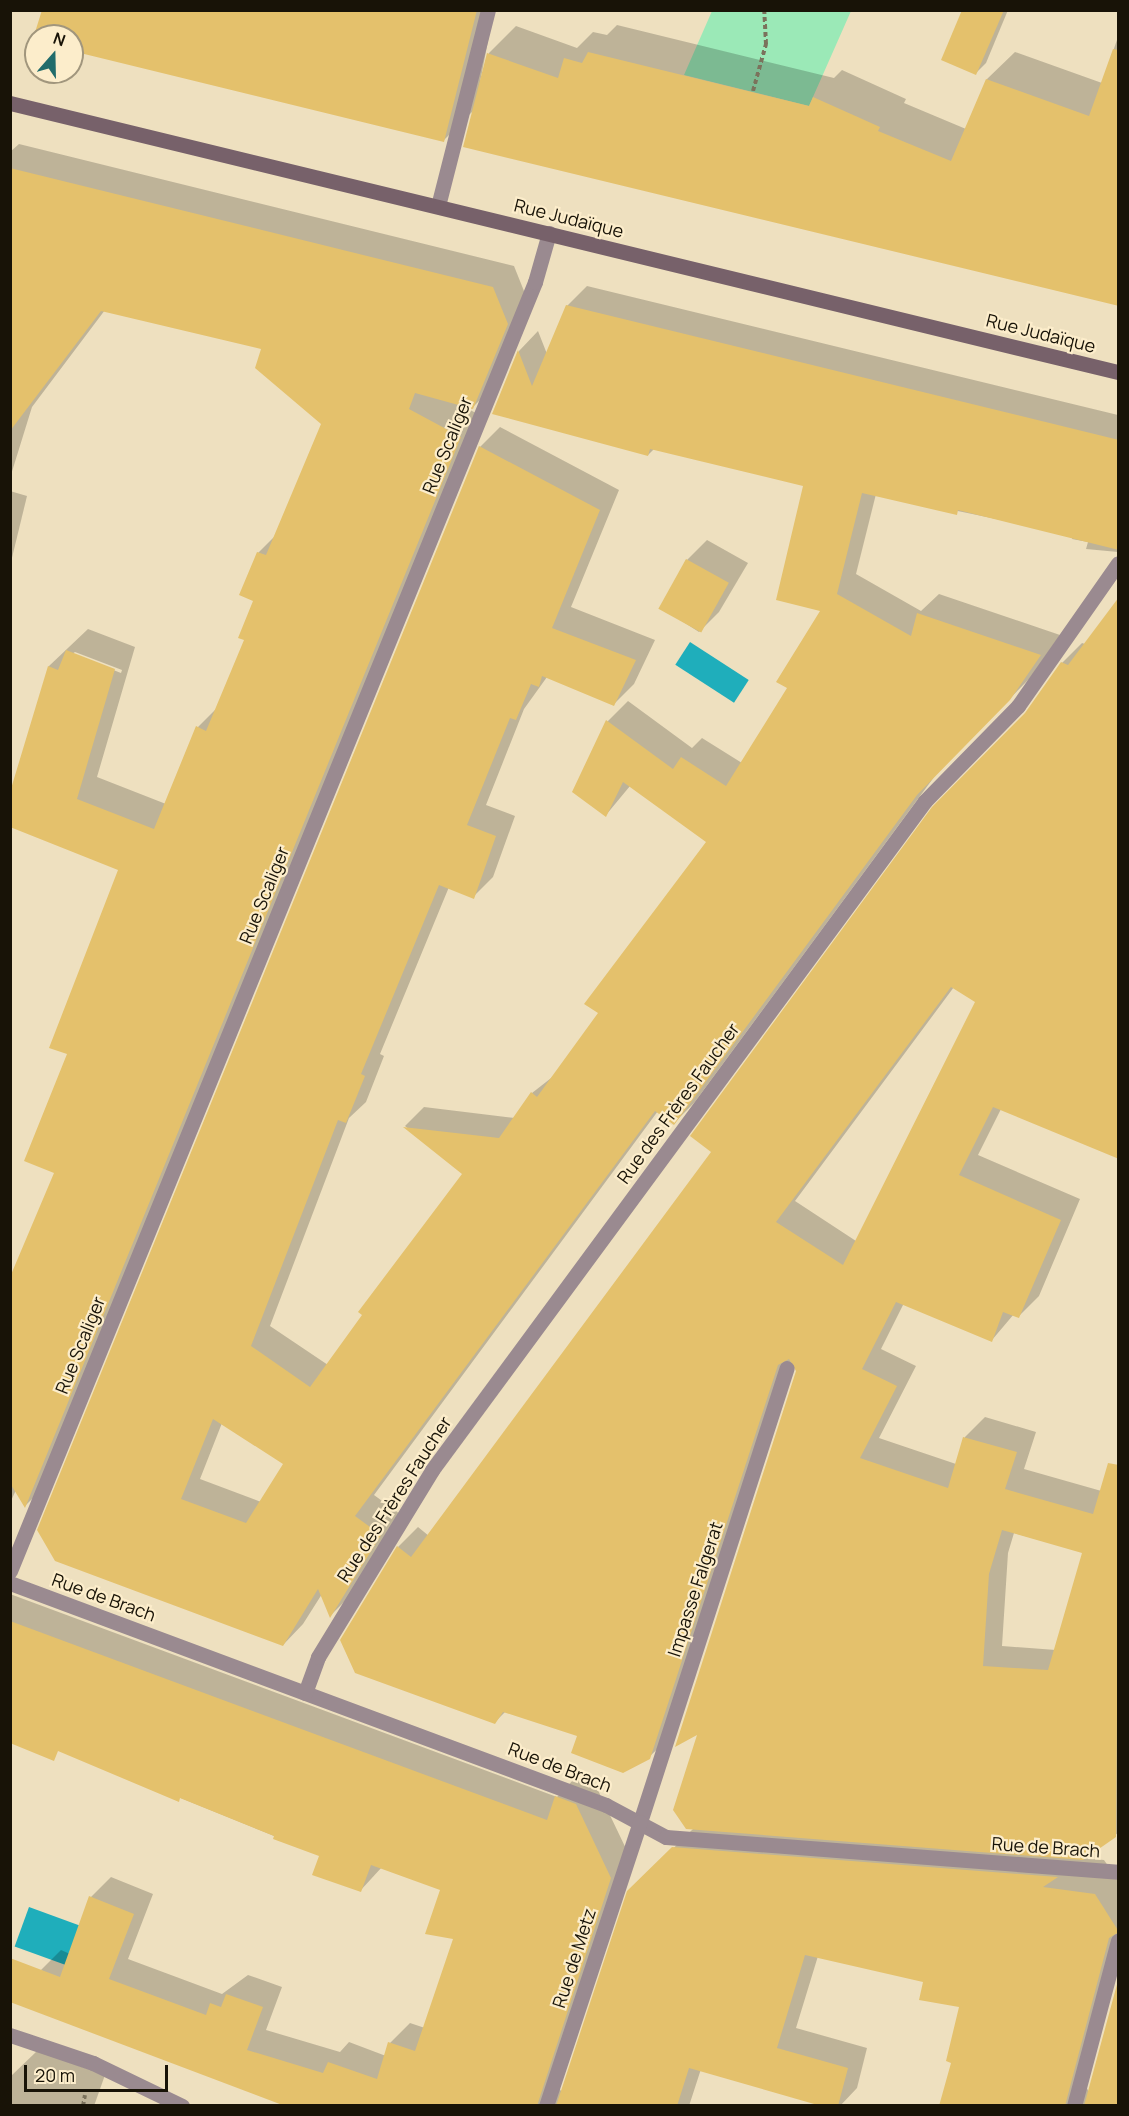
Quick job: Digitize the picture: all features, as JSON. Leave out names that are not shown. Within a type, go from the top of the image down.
[{"type":"main road","name":"Rue Judaïque","points":[[10,103],[1119,372]]},
{"type":"street","points":[[438,207],[488,10]]},
{"type":"street","name":"Rue Scaliger","points":[[10,1571],[542,265],[549,233]]},
{"type":"street","name":"Rue des Frères Faucher","points":[[306,1693],[318,1657],[432,1470],[925,801],[1018,706],[1119,563]]},
{"type":"street","name":"Impasse Falgerat","points":[[640,1822],[787,1368]]},
{"type":"street","name":"Rue de Brach","points":[[10,1583],[606,1805],[666,1837],[1119,1872]]},
{"type":"street","name":"Rue de Metz","points":[[546,2106],[640,1822]]},
{"type":"street","points":[[1074,2106],[1119,1941]]},
{"type":"street","points":[[10,2035],[93,2063],[182,2106]]},
{"type":"path","points":[[753,92],[766,44],[764,10]]},
{"type":"green space","points":[[712,10],[851,11],[809,106],[684,75]]},
{"type":"water","points":[[690,642],[749,680],[734,703],[675,665]]},
{"type":"water","points":[[29,1907],[97,1932],[82,1971],[15,1946]]},
{"type":"building","points":[[42,10],[477,10],[444,142],[84,54],[84,24],[38,24]]},
{"type":"building","points":[[962,10],[1004,10],[976,75],[941,60]]},
{"type":"building","points":[[1113,49],[1119,50],[1119,306],[463,147],[487,53],[558,78],[564,58],[582,63],[588,52],[809,106],[813,97],[880,127],[878,131],[951,161],[986,79],[1089,116]]},
{"type":"building","points":[[10,168],[493,287],[508,324],[473,409],[415,393],[409,409],[461,437],[25,1508],[10,1483],[10,1277],[54,1173],[24,1161],[67,1054],[49,1048],[118,870],[10,827],[10,792],[48,666],[58,670],[66,650],[115,669],[77,799],[154,829],[196,726],[206,731],[244,640],[238,638],[253,601],[239,595],[257,552],[266,555],[321,424],[255,368],[261,349],[101,311],[10,431]]},
{"type":"building","points":[[566,305],[1119,440],[1119,550],[958,510],[957,515],[862,493],[837,594],[911,636],[917,613],[1041,655],[1010,700],[917,795],[674,1125],[655,1111],[355,1516],[381,1535],[330,1618],[318,1589],[283,1646],[55,1561],[37,1530],[479,446],[600,510],[552,628],[636,660],[614,706],[542,676],[539,687],[531,684],[516,720],[510,718],[467,825],[496,836],[474,899],[439,885],[361,1074],[365,1076],[346,1123],[338,1120],[251,1346],[310,1387],[362,1315],[358,1312],[462,1174],[403,1127],[499,1138],[531,1092],[537,1097],[598,1013],[584,1004],[706,842],[623,782],[606,817],[572,792],[606,720],[673,769],[681,757],[726,786],[787,688],[776,682],[820,611],[776,600],[803,486],[650,449],[648,456],[492,414],[518,350],[532,386]],"holes":[[[213,1419],[283,1464],[246,1523],[181,1499]]]},
{"type":"building","points":[[686,559],[729,583],[701,633],[658,609]]},
{"type":"building","points":[[1119,597],[1119,1159],[993,1107],[959,1175],[1061,1220],[1019,1318],[1003,1312],[992,1342],[896,1302],[862,1369],[897,1386],[860,1458],[948,1488],[963,1437],[1017,1452],[1005,1489],[1093,1514],[1108,1463],[1119,1465],[1116,1837],[1083,1860],[686,1829],[673,1810],[697,1735],[675,1747],[796,1371],[789,1359],[778,1365],[650,1759],[623,1773],[571,1753],[577,1736],[503,1712],[495,1724],[355,1673],[340,1640],[397,1546],[411,1557],[711,1152],[690,1136],[932,807],[1025,713],[1061,662],[1068,665]],"holes":[[[951,987],[975,1002],[843,1265],[776,1222]],[[1002,1530],[1082,1553],[1048,1670],[983,1666],[989,1574]]]},
{"type":"building","points":[[10,1621],[547,1820],[555,1796],[576,1804],[611,1878],[537,2106],[285,2106],[10,2002],[10,1958],[60,1977],[89,1896],[134,1914],[109,1979],[206,2015],[210,2003],[221,2007],[226,1994],[263,2007],[247,2050],[323,2073],[328,2062],[377,2079],[388,2042],[415,2051],[453,1939],[425,1934],[440,1890],[371,1865],[361,1892],[312,1875],[319,1856],[273,1839],[274,1836],[180,1798],[179,1802],[58,1751],[54,1761],[10,1743]]},
{"type":"building","points":[[672,1847],[1058,1877],[1043,1887],[1095,1894],[1119,1932],[1109,1938],[1065,2106],[939,2106],[951,2063],[946,2061],[959,2007],[919,2000],[923,1982],[805,1955],[777,2048],[848,2068],[838,2106],[821,2106],[689,2068],[677,2106],[556,2106],[627,1891]]},
{"type":"building","points":[[1119,1977],[1119,2106],[1084,2106]]}]
